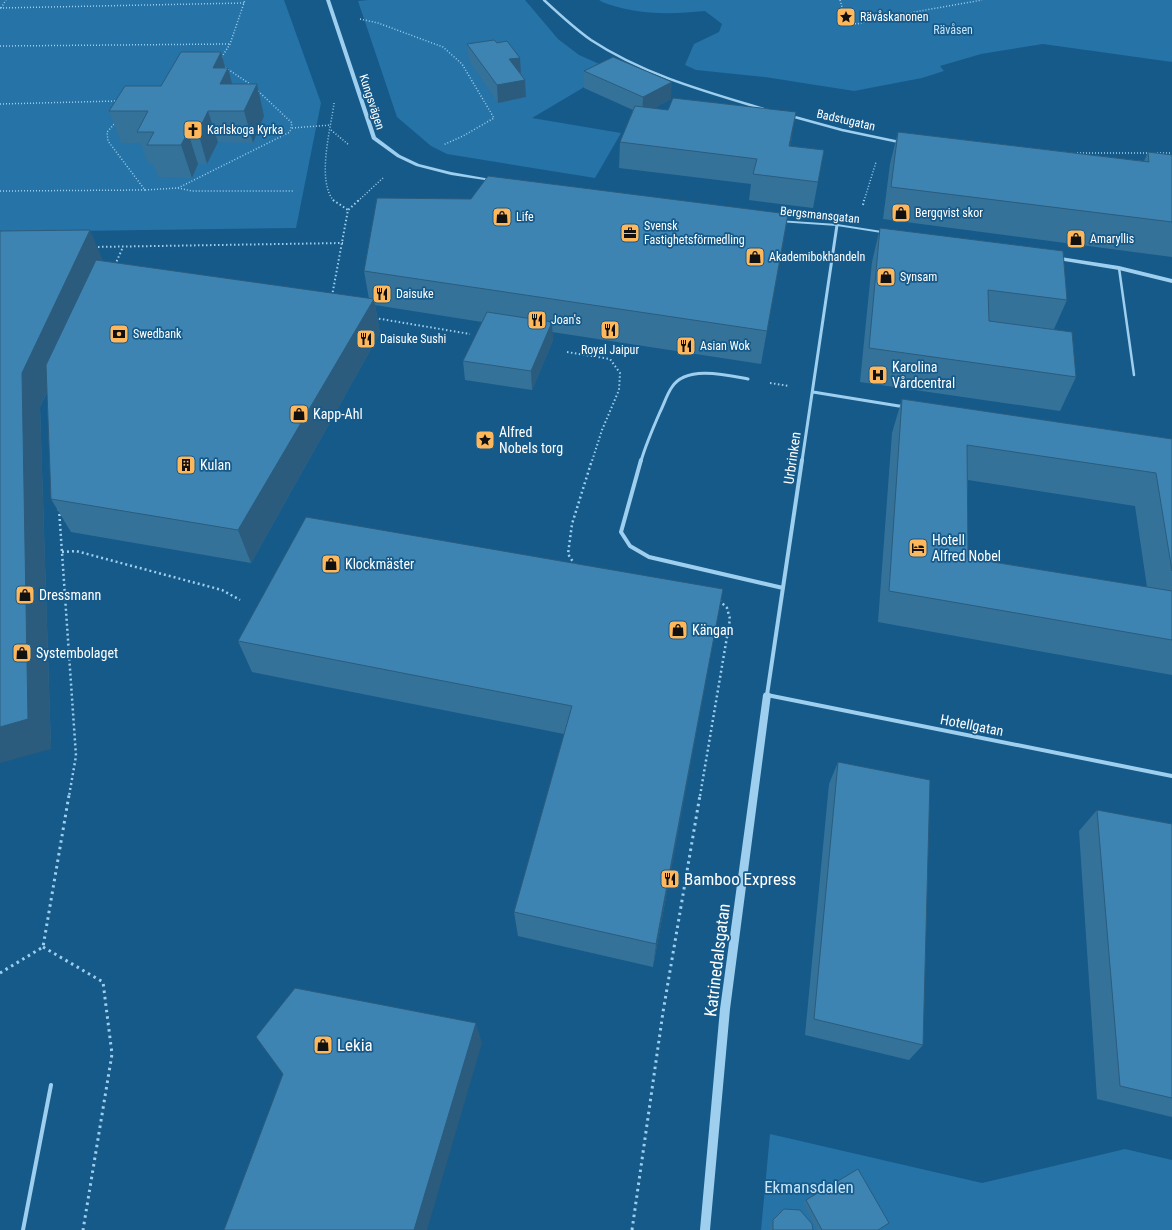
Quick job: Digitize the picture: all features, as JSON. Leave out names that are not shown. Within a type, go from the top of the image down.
[{"type":"street","name":"Kungsvägen","points":[[328,0],[374,138],[388,150],[406,161],[441,171],[500,182]]},
{"type":"street","points":[[544,0],[564,20],[597,44],[633,62],[676,81],[773,111]]},
{"type":"street","name":"Badstugatan","points":[[788,115],[842,130],[904,143]]},
{"type":"street","name":"Bergsmansgatan","points":[[774,220],[837,225],[895,234]]},
{"type":"street","name":"Urbrinken","points":[[767,694],[837,225]]},
{"type":"street","points":[[1049,257],[1118,268],[1172,281]]},
{"type":"street","points":[[748,379],[714,373],[692,375],[680,379],[672,386],[646,442],[621,532],[630,546],[650,558],[783,588]]},
{"type":"street","points":[[813,392],[906,407]]},
{"type":"street","name":"Hotellgatan","points":[[767,694],[1172,776]]},
{"type":"street","name":"Katrinedalsgatan","points":[[705,1230],[725,1009],[767,694]]},
{"type":"lane","points":[[1118,268],[1134,375]]},
{"type":"lane","points":[[23,1230],[51,1085]]},
{"type":"path","points":[[0,8],[6,0]]},
{"type":"path","points":[[216,64],[224,56],[230,44],[245,0]]},
{"type":"path","points":[[840,0],[842,7],[838,21],[857,24],[875,19],[982,0]]},
{"type":"path","points":[[0,8],[244,3]]},
{"type":"path","points":[[332,13],[378,23],[443,47],[462,64],[494,118],[463,136],[406,161]]},
{"type":"path","points":[[0,46],[230,44]]},
{"type":"path","points":[[178,188],[290,132],[292,128],[292,123],[282,112],[245,79],[228,68],[222,66]]},
{"type":"path","points":[[0,104],[124,101]]},
{"type":"path","points":[[119,119],[107,132],[108,141],[145,190]]},
{"type":"path","points":[[292,128],[332,125]]},
{"type":"path","points":[[331,130],[326,169],[328,193],[339,206],[348,210]]},
{"type":"path","points":[[856,228],[874,165]]},
{"type":"path","points":[[331,297],[343,243],[348,210],[386,175]]},
{"type":"path","points":[[0,191],[145,190],[178,188],[192,191],[293,191]]},
{"type":"path","points":[[92,247],[343,243]]},
{"type":"path","points":[[114,268],[123,247]]},
{"type":"path","points":[[374,318],[470,334]]},
{"type":"path","points":[[567,352],[610,359],[620,373],[619,390],[602,430],[572,524],[568,554],[574,565],[581,566]]},
{"type":"path","points":[[748,379],[813,392]]},
{"type":"path","points":[[0,973],[43,947],[76,756],[58,505]]},
{"type":"path","points":[[62,552],[76,551],[222,590],[240,600]]},
{"type":"path","points":[[632,1230],[663,1012],[730,618],[727,608],[720,600],[714,598]]},
{"type":"path","points":[[43,947],[103,982],[112,1054],[83,1230]]},
{"type":"green space","points":[[0,0],[284,0],[321,103],[296,228],[0,232]]},
{"type":"green space","points":[[525,0],[558,39],[579,55],[613,70],[532,118],[621,133],[595,178],[447,154],[431,146],[397,117],[358,1]]},
{"type":"green space","name":"Rävåsen","points":[[599,0],[1172,0],[1172,62],[1043,44],[981,54],[940,66],[944,71],[922,78],[854,91],[765,77],[696,70],[685,65],[694,44],[719,32],[722,24],[705,11],[670,13],[636,11],[625,9]]},
{"type":"green space","name":"Ekmansdalen","points":[[770,1134],[982,1183],[1125,1149],[1172,1160],[1172,1230],[761,1230]]},
{"type":"building","points":[[494,40],[497,43],[507,41],[520,58],[509,59],[525,80],[497,85],[467,44]]},
{"type":"building","points":[[181,52],[221,52],[213,68],[228,68],[220,84],[257,84],[244,111],[208,111],[198,132],[188,132],[181,145],[147,145],[154,132],[137,132],[148,111],[109,111],[125,86],[161,86]]},
{"type":"building","points":[[613,57],[672,82],[643,97],[584,71]]},
{"type":"building","points":[[673,98],[796,112],[789,146],[824,150],[818,182],[753,174],[757,159],[620,142],[635,106],[668,110]]},
{"type":"building","points":[[898,132],[1149,162],[1148,152],[1172,155],[1172,222],[891,187]]},
{"type":"building","points":[[488,176],[788,214],[767,331],[364,271],[377,198],[471,199]]},
{"type":"building","points":[[880,228],[1063,251],[1067,300],[988,290],[989,321],[1072,332],[1076,377],[869,348]]},
{"type":"building","points":[[90,230],[22,373],[28,719],[0,727],[0,231]]},
{"type":"building","name":"Kulan","points":[[96,260],[374,299],[238,530],[51,499],[46,365]]},
{"type":"building","points":[[487,312],[552,322],[531,371],[463,361]]},
{"type":"building","points":[[902,399],[1172,439],[1172,571],[1156,473],[967,445],[968,558],[1172,591],[1172,640],[889,591]]},
{"type":"building","points":[[306,517],[723,589],[656,944],[514,912],[572,706],[238,641]]},
{"type":"building","points":[[838,762],[930,780],[923,1045],[814,1019]]},
{"type":"building","points":[[1097,810],[1172,824],[1172,1098],[1120,1086]]},
{"type":"building","points":[[295,988],[476,1023],[414,1230],[224,1230],[283,1074],[256,1037]]},
{"type":"building","points":[[858,1169],[889,1223],[878,1230],[822,1230],[806,1200]]},
{"type":"building","points":[[784,1209],[800,1210],[812,1224],[813,1230],[773,1230],[773,1220]]},
{"type":"place","name":"Rävåskanonen","points":[[846,17]]},
{"type":"place","name":"Karlskoga Kyrka","points":[[193,130]]},
{"type":"place","name":"Bergqvist skor","points":[[901,213]]},
{"type":"place","name":"Life","points":[[502,217]]},
{"type":"place","name":"Svensk Fastighetsförmedling","points":[[630,233]]},
{"type":"place","name":"Amaryllis","points":[[1076,239]]},
{"type":"place","name":"Akademibokhandeln","points":[[755,257]]},
{"type":"place","name":"Synsam","points":[[886,277]]},
{"type":"place","name":"Daisuke","points":[[382,294]]},
{"type":"place","name":"Joan's","points":[[537,320]]},
{"type":"place","name":"Royal Jaipur","points":[[610,330]]},
{"type":"place","name":"Swedbank","points":[[119,334]]},
{"type":"place","name":"Daisuke Sushi","points":[[366,339]]},
{"type":"place","name":"Asian Wok","points":[[686,346]]},
{"type":"place","name":"Karolina Vårdcentral","points":[[878,375]]},
{"type":"place","name":"Kapp-Ahl","points":[[299,414]]},
{"type":"place","name":"Alfred Nobels torg","points":[[485,440]]},
{"type":"place","name":"Kulan","points":[[186,465]]},
{"type":"place","name":"Hotell Alfred Nobel","points":[[918,548]]},
{"type":"place","name":"Klockmäster","points":[[331,564]]},
{"type":"place","name":"Dressmann","points":[[25,595]]},
{"type":"place","name":"Kängan","points":[[678,630]]},
{"type":"place","name":"Systembolaget","points":[[22,653]]},
{"type":"place","name":"Bamboo Express","points":[[670,879]]},
{"type":"place","name":"Lekia","points":[[323,1045]]}]
